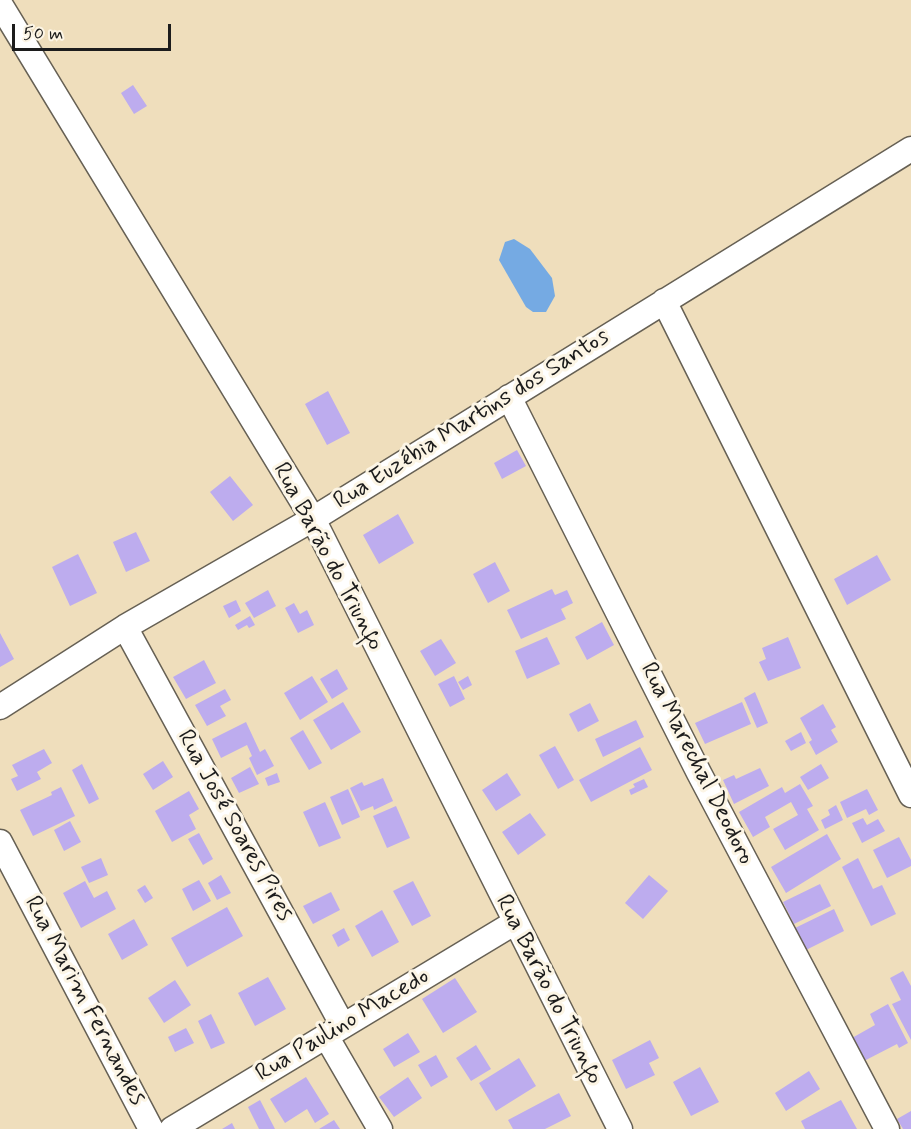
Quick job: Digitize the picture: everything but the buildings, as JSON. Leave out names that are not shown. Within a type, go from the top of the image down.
[{"type":"street","name":"Rua Barão do Triunfo","points":[[0,4],[312,519],[620,1129]]},
{"type":"street","name":"Rua Euzébia Martins dos Santos","points":[[0,707],[125,627],[312,519],[911,149]]},
{"type":"street","points":[[664,301],[911,795]]},
{"type":"street","name":"Rua Marechal Deodoro","points":[[509,397],[699,773],[887,1129]]},
{"type":"street","name":"Rua José Soares Pires","points":[[125,627],[334,1031],[380,1129]]},
{"type":"street","name":"Rua Marim Fernandes","points":[[0,842],[151,1129]]},
{"type":"street","name":"Rua Paulino Macedo","points":[[172,1129],[514,923]]},
{"type":"water","points":[[514,239],[530,249],[552,278],[555,296],[546,312],[533,312],[526,307],[499,260],[505,242]]}]
